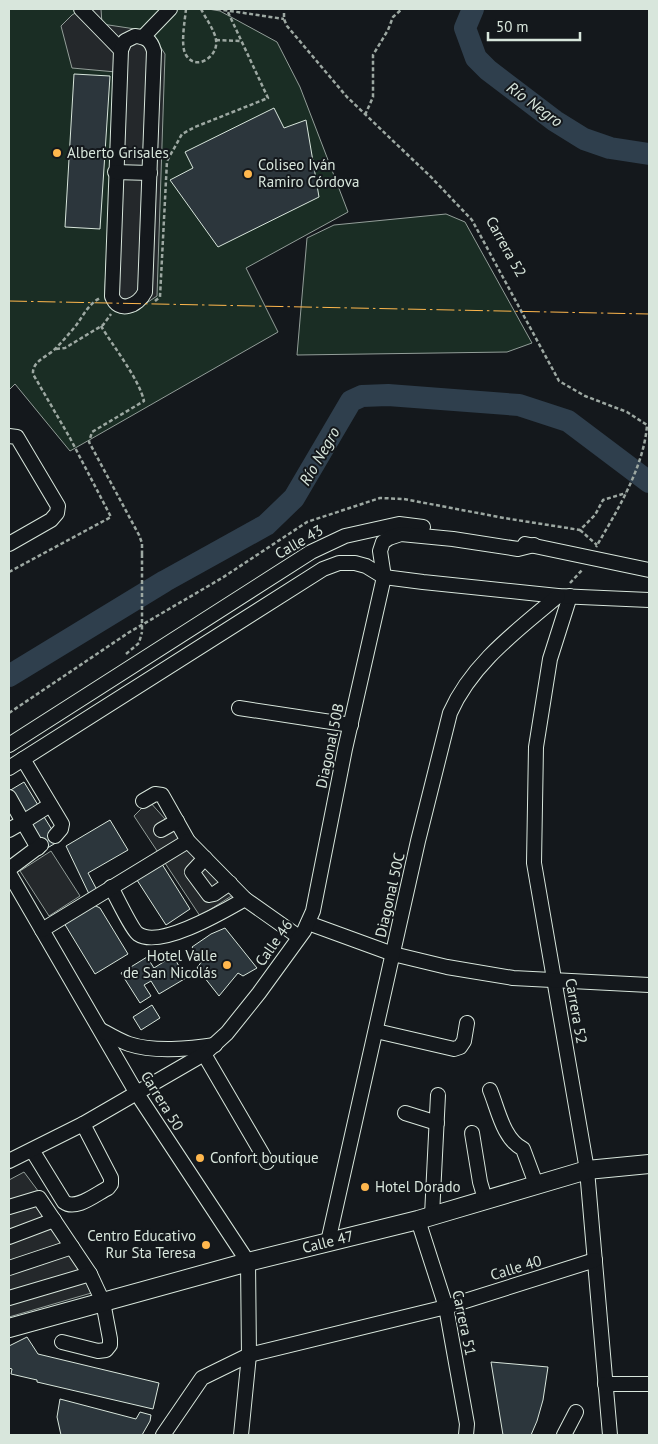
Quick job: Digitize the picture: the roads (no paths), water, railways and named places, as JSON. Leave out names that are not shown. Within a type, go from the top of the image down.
[{"type":"main road","name":"Calle 47","points":[[9,1328],[248,1262],[425,1218],[587,1170],[649,1164]]},
{"type":"street","points":[[81,9],[120,50]]},
{"type":"street","points":[[144,37],[170,9]]},
{"type":"street","points":[[135,36],[144,37],[149,40],[154,51],[145,292],[138,302],[126,306],[114,301],[111,291],[120,50],[125,41],[135,36]]},
{"type":"street","points":[[115,172],[150,173]]},
{"type":"street","points":[[9,436],[18,437],[58,506],[57,513],[51,520],[9,544]]},
{"type":"street","name":"Calle 43","points":[[9,745],[311,552],[345,536],[399,524],[470,533],[534,545],[647,573]]},
{"type":"street","points":[[384,577],[380,551],[383,542],[401,534],[453,539],[518,549],[534,545]]},
{"type":"street","points":[[9,768],[323,569],[339,563],[354,563],[366,566],[384,577],[564,596],[649,600]]},
{"type":"street","name":"Diagonal 50B","points":[[308,923],[313,911],[351,725],[384,577]]},
{"type":"street","points":[[592,597],[602,592],[649,592]]},
{"type":"street","name":"Diagonal 50C","points":[[328,1242],[450,713],[458,696],[471,677],[488,658],[564,596]]},
{"type":"street","name":"Carrera 52","points":[[564,596],[550,659],[536,747],[534,863],[587,1170],[610,1435]]},
{"type":"street","points":[[239,708],[351,725]]},
{"type":"street","points":[[23,759],[62,824],[61,829],[55,836]]},
{"type":"street","points":[[143,801],[155,794],[162,796],[188,841],[245,899],[299,938]]},
{"type":"street","points":[[9,798],[40,847],[9,871]]},
{"type":"street","points":[[9,830],[50,805]]},
{"type":"street","points":[[161,830],[176,821]]},
{"type":"street","points":[[42,930],[188,841]]},
{"type":"street","points":[[205,858],[192,872],[209,895],[214,894],[230,883]]},
{"type":"street","name":"Carrera 50","points":[[9,871],[136,1092],[248,1262]]},
{"type":"street","points":[[111,887],[137,933],[148,938],[190,928],[245,899]]},
{"type":"street","name":"Calle 46","points":[[9,1161],[83,1124],[204,1054],[216,1044],[259,993],[308,923],[393,954],[466,970],[513,978],[649,985]]},
{"type":"street","points":[[376,1031],[454,1049],[460,1047],[464,1041],[467,1023]]},
{"type":"street","points":[[101,1030],[129,1044],[146,1047],[190,1049],[216,1044]]},
{"type":"street","points":[[204,1054],[266,1162]]},
{"type":"street","points":[[490,1090],[506,1133],[517,1146],[523,1149],[536,1184]]},
{"type":"street","points":[[425,1218],[437,1122],[438,1095]]},
{"type":"street","points":[[405,1113],[437,1122]]},
{"type":"street","points":[[32,1150],[64,1202],[68,1206],[75,1205],[108,1188],[111,1184],[111,1178],[83,1124]]},
{"type":"street","points":[[472,1133],[480,1182],[485,1199]]},
{"type":"street","points":[[9,1207],[39,1198],[90,1274],[102,1302],[110,1339],[110,1345],[106,1350],[98,1351],[62,1342]]},
{"type":"street","name":"Carrera 51","points":[[425,1218],[446,1307],[467,1424],[466,1435]]},
{"type":"street","points":[[9,1236],[54,1220]]},
{"type":"street","points":[[9,1268],[72,1247]]},
{"type":"street","name":"Calle 40","points":[[446,1307],[595,1260]]},
{"type":"street","points":[[241,1435],[249,1355],[248,1262]]},
{"type":"street","points":[[9,1298],[90,1274]]},
{"type":"street","points":[[162,1435],[202,1378],[249,1355],[446,1307]]},
{"type":"street","points":[[605,1384],[649,1384]]},
{"type":"street","points":[[564,1435],[576,1412]]},
{"type":"waterway","name":"Río Negro","points":[[473,9],[465,28],[476,58],[488,70],[555,121],[584,139],[610,148],[649,154]]},
{"type":"waterway","name":"Río Negro","points":[[9,676],[165,581],[266,525],[294,498],[351,401],[362,396],[388,395],[519,405],[568,421],[649,482]]},
{"type":"place","name":"Alberto Grisales","points":[[57,153]]},
{"type":"place","name":"Coliseo Iván Ramiro Córdova","points":[[248,174]]},
{"type":"place","name":"Hotel Valle de San Nicolás","points":[[227,965]]},
{"type":"place","name":"Confort boutique","points":[[200,1158]]},
{"type":"place","name":"Hotel Dorado","points":[[365,1187]]},
{"type":"place","name":"Centro Educativo Rur Sta Teresa","points":[[206,1245]]}]
